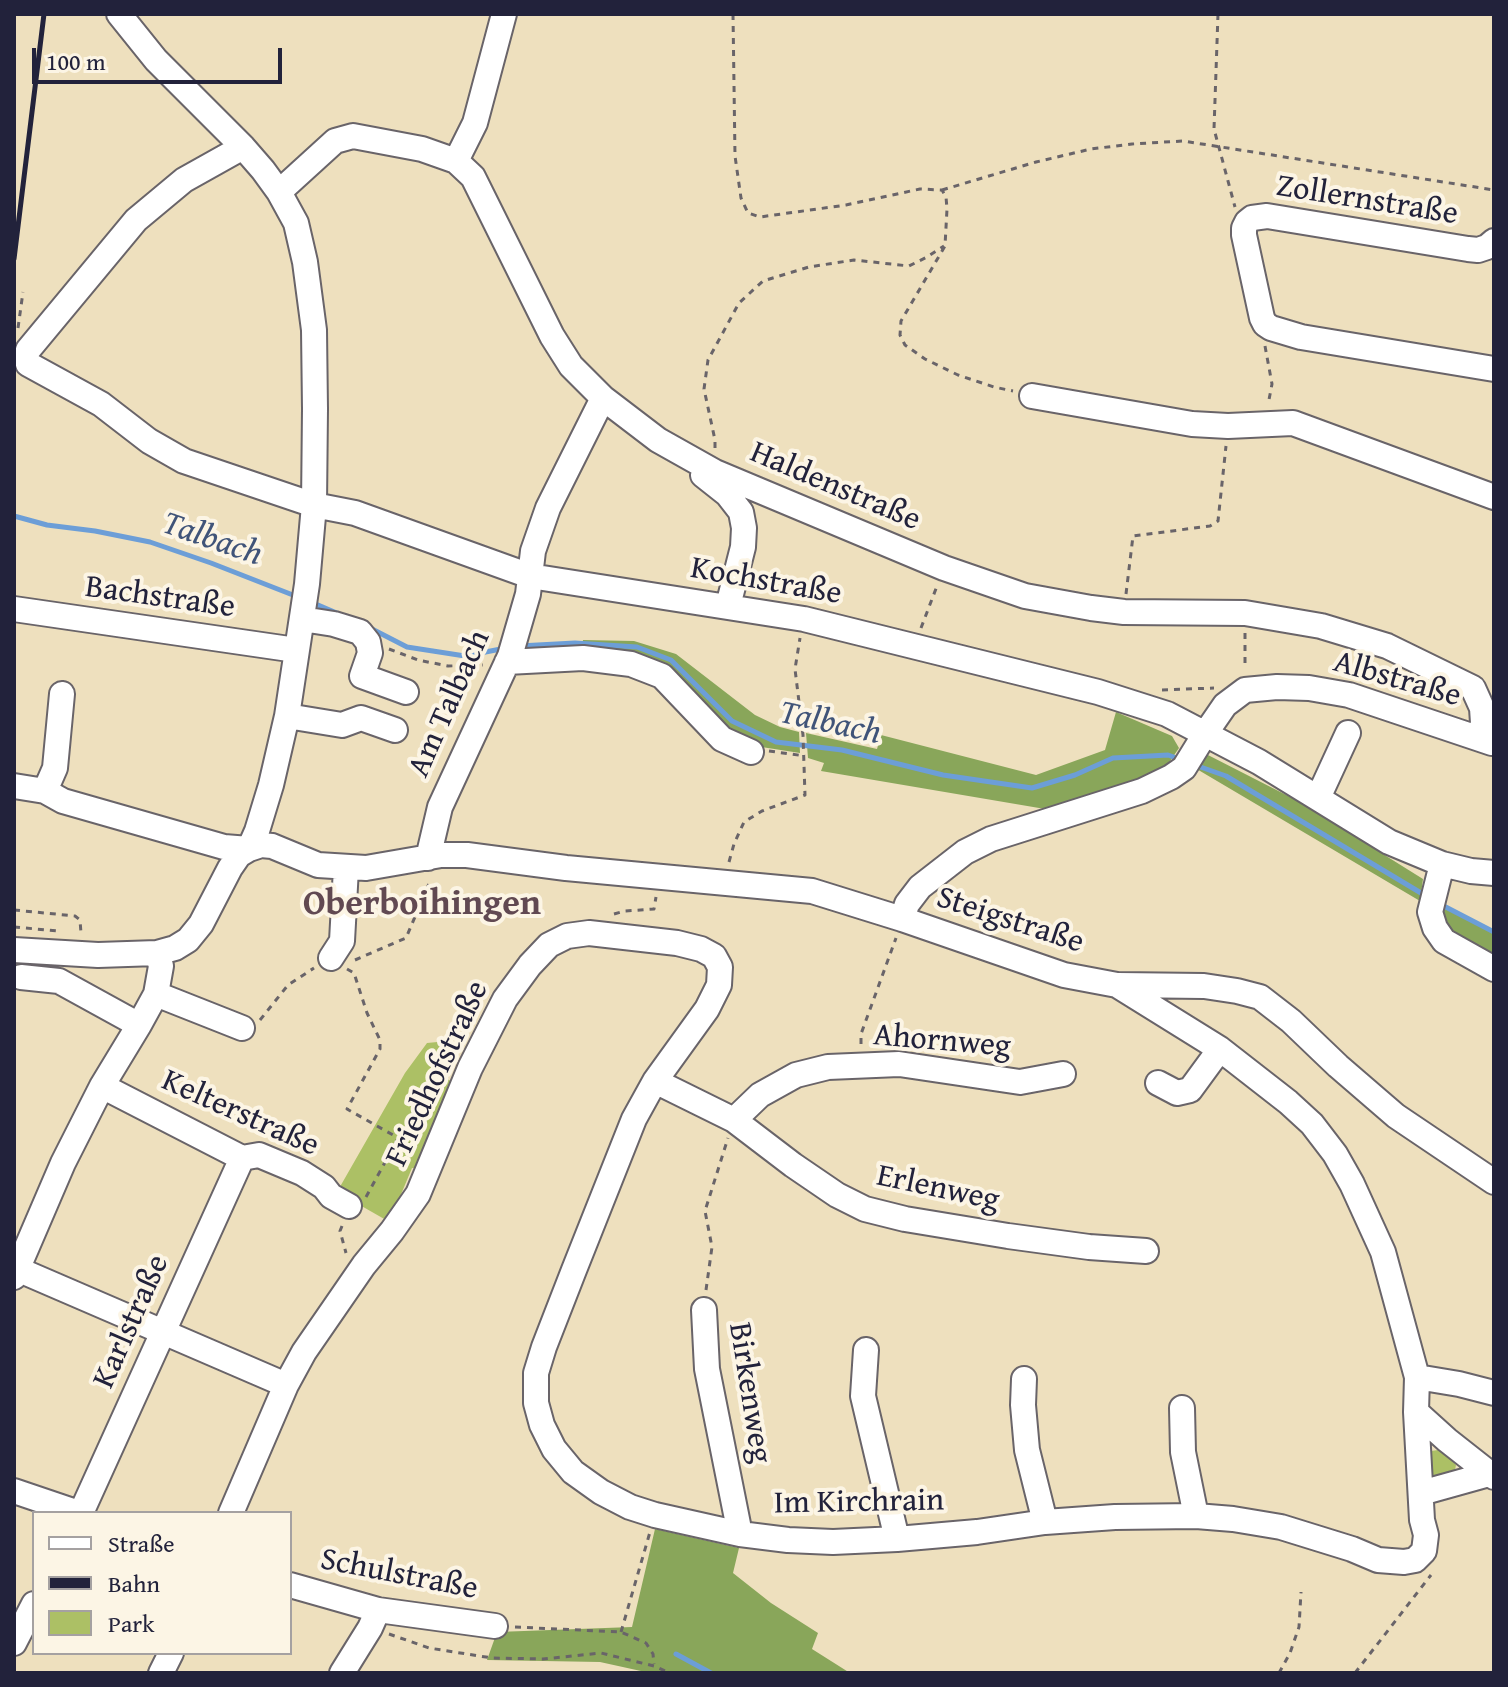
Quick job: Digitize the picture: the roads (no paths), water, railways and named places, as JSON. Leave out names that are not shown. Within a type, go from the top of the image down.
[{"type":"street","points":[[14,950],[115,955],[157,953],[188,940],[201,924],[236,860],[249,849],[257,831],[287,716],[307,584],[314,505],[314,330],[305,262],[296,223],[279,192],[243,147],[156,60],[119,14]]},
{"type":"street","points":[[279,192],[335,141],[353,136],[422,149],[456,161],[475,123],[504,14]]},
{"type":"street","name":"Kochstraße","points":[[243,147],[184,180],[136,220],[28,350],[27,363],[31,367],[101,404],[149,441],[184,461],[314,505],[355,513],[530,576],[804,619],[1098,692],[1167,714],[1200,742],[1259,762],[1440,871],[1494,873]]},
{"type":"street","name":"Haldenstraße","points":[[456,161],[473,177],[552,336],[571,366],[603,398],[658,440],[715,472],[944,568],[1025,596],[1124,612],[1245,613],[1321,626],[1387,646],[1473,688],[1482,708],[1486,741]]},
{"type":"street","name":"Zollernstraße","points":[[1494,241],[1478,250],[1468,249],[1267,216],[1258,216],[1247,222],[1244,235],[1265,324],[1271,328],[1301,337],[1494,369]]},
{"type":"street","points":[[1032,396],[1192,424],[1293,423],[1494,497]]},
{"type":"street","name":"Am Talbach","points":[[434,856],[440,807],[511,652],[528,594],[533,551],[548,508],[603,398]]},
{"type":"street","points":[[658,440],[727,494],[741,512],[743,547],[728,606]]},
{"type":"street","name":"Bachstraße","points":[[14,609],[296,650]]},
{"type":"street","points":[[303,614],[360,632],[368,642],[370,653],[362,676],[406,692]]},
{"type":"street","points":[[511,652],[631,664],[662,676],[722,739],[751,752]]},
{"type":"street","name":"Albstraße","points":[[1200,742],[1225,705],[1245,690],[1277,687],[1309,688],[1349,695],[1486,741]]},
{"type":"street","points":[[45,791],[55,768],[62,694]]},
{"type":"street","points":[[287,716],[342,725],[361,718],[395,730]]},
{"type":"street","points":[[1318,798],[1348,733]]},
{"type":"street","points":[[902,919],[907,904],[920,887],[965,852],[991,839],[1142,791],[1184,768],[1200,742]]},
{"type":"street","name":"Steigstraße","points":[[14,786],[45,791],[63,801],[224,847],[249,849],[261,845],[272,846],[318,865],[366,868],[434,856],[467,855],[566,868],[812,891],[1064,975],[1117,985],[1220,1049],[1312,1124],[1335,1154],[1369,1217],[1383,1252],[1417,1377],[1416,1412]]},
{"type":"street","points":[[331,958],[342,941],[346,868]]},
{"type":"street","points":[[1440,871],[1430,912],[1435,928],[1444,941],[1494,969]]},
{"type":"street","name":"Friedhofstraße","points":[[232,1511],[286,1385],[304,1352],[418,1194],[470,1068],[505,999],[530,965],[549,945],[567,936],[589,933],[677,943],[701,949],[714,956],[720,967]]},
{"type":"street","points":[[157,953],[161,966],[156,994],[102,1086],[63,1163],[16,1273],[286,1385]]},
{"type":"street","name":"Im Kirchrain","points":[[720,967],[719,985],[707,1009],[655,1081],[634,1119],[536,1373],[536,1403],[542,1425],[554,1449],[573,1472],[601,1492],[630,1507],[655,1515],[740,1534],[788,1540],[833,1542],[897,1539],[1045,1522],[1196,1516],[1281,1527],[1378,1560],[1404,1562],[1415,1560],[1424,1551],[1426,1535],[1421,1493]]},
{"type":"street","points":[[21,977],[59,981],[139,1025]]},
{"type":"street","points":[[1117,985],[1204,986],[1260,997],[1396,1116],[1494,1182]]},
{"type":"street","points":[[156,994],[242,1028]]},
{"type":"street","points":[[1158,1083],[1177,1093],[1190,1090],[1220,1049]]},
{"type":"street","name":"Ahornweg","points":[[734,1120],[760,1095],[796,1075],[828,1067],[899,1064],[1020,1082],[1063,1074]]},
{"type":"street","name":"Erlenweg","points":[[655,1081],[734,1120],[837,1195],[865,1209],[905,1219],[1008,1236],[1146,1251]]},
{"type":"street","name":"Kelterstraße","points":[[102,1086],[242,1158],[259,1155],[302,1173],[324,1187],[331,1196],[357,1202]]},
{"type":"street","name":"Karlstraße","points":[[81,1511],[242,1158]]},
{"type":"street","name":"Birkenweg","points":[[704,1310],[707,1369],[740,1534]]},
{"type":"street","points":[[866,1350],[863,1396],[897,1539]]},
{"type":"street","points":[[1417,1377],[1494,1393]]},
{"type":"street","points":[[1024,1379],[1027,1450],[1045,1522]]},
{"type":"street","points":[[1182,1408],[1183,1452],[1196,1516]]},
{"type":"street","points":[[1416,1412],[1492,1475]]},
{"type":"street","points":[[1416,1412],[1421,1493],[1492,1475]]},
{"type":"street","points":[[14,1491],[74,1511]]},
{"type":"street","name":"Schulstraße","points":[[292,1586],[374,1619],[495,1626]]},
{"type":"street","points":[[14,1643],[32,1608]]},
{"type":"street","points":[[342,1673],[374,1619]]},
{"type":"street","points":[[161,1673],[170,1655]]},
{"type":"waterway","name":"Talbach","points":[[14,516],[47,525],[150,542],[298,597]]},
{"type":"waterway","name":"Talbach","points":[[311,602],[339,614]]},
{"type":"waterway","name":"Talbach","points":[[370,628],[407,647],[465,656],[506,648]]},
{"type":"waterway","name":"Talbach","points":[[519,646],[575,643],[637,647],[671,660],[732,721],[776,742],[842,750],[943,775],[1032,788],[1075,775],[1113,758],[1168,755],[1182,760]]},
{"type":"waterway","name":"Talbach","points":[[1195,765],[1226,776],[1426,896]]},
{"type":"waterway","name":"Talbach","points":[[1438,903],[1494,932]]},
{"type":"waterway","points":[[676,1654],[711,1673]]},
{"type":"railway","points":[[14,259],[44,14]]},
{"type":"district","name":"Oberboihingen","points":[[422,905]]}]
